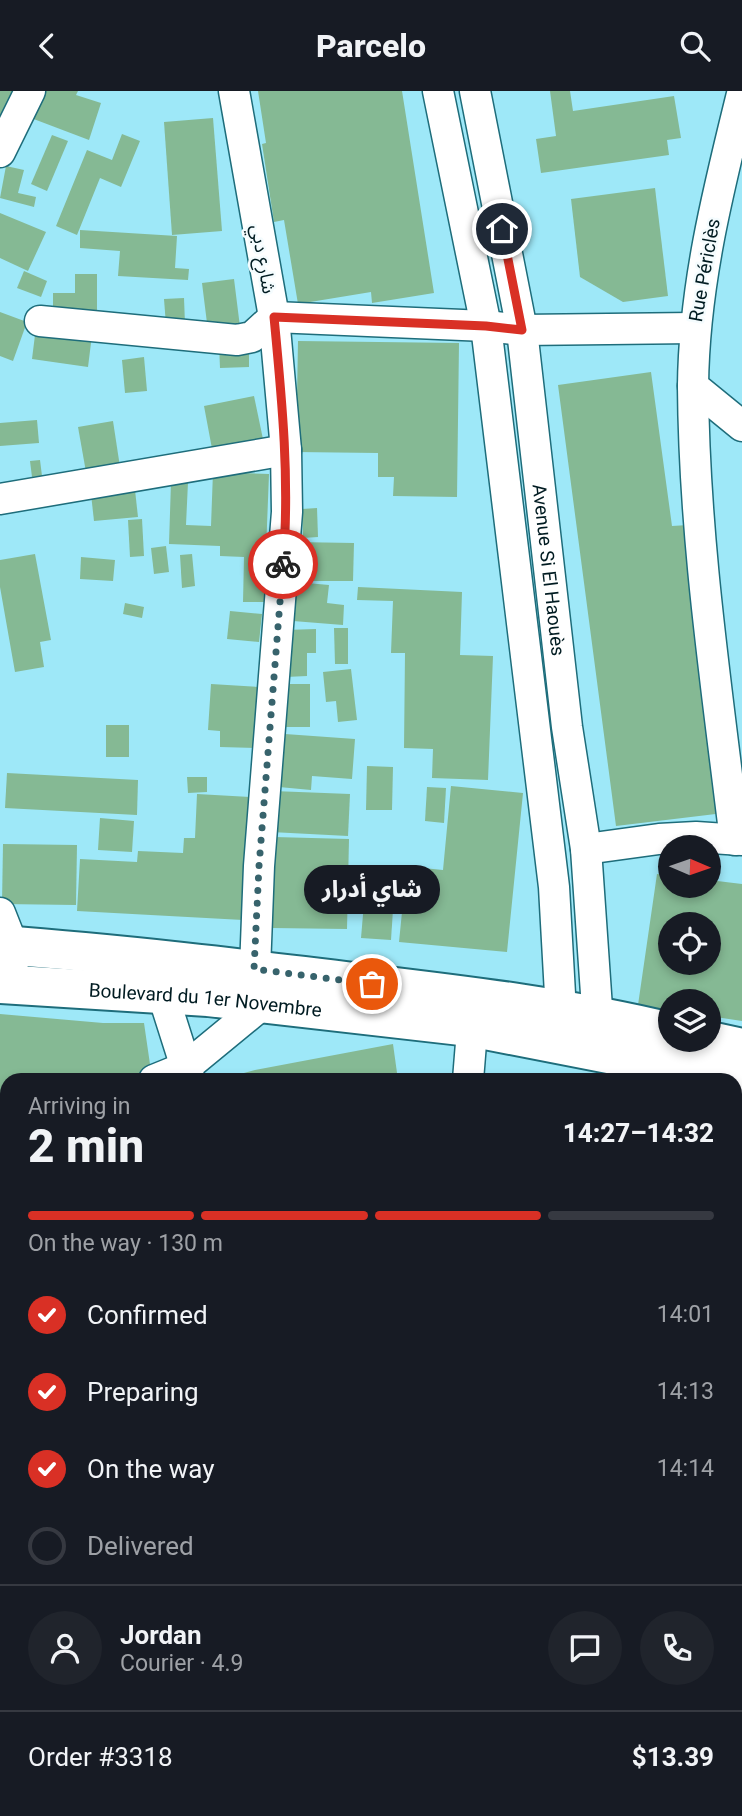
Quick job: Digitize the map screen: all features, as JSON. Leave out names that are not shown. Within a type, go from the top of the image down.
[{"type":"main road","name":"Boulevard du 1er Novembre","points":[[4,935],[260,986],[658,1031]]},
{"type":"main road","name":"Boulevard du 1er Novembre","points":[[7,985],[163,995],[260,986]]},
{"type":"main road","name":"Boulevard du 1er Novembre","points":[[574,1022],[601,1051],[708,1073]]},
{"type":"main road","points":[[721,1043],[742,1048]]},
{"type":"street","points":[[0,152],[30,91]]},
{"type":"street","name":"شارع دبي","points":[[234,91],[274,317],[286,450],[287,512],[259,866],[260,986]]},
{"type":"street","name":"Avenue Si El Haouès","points":[[438,91],[486,326],[554,887],[574,1022]]},
{"type":"street","name":"Avenue Si El Haouès","points":[[475,91],[522,330],[567,727],[586,849],[574,1022]]},
{"type":"street","name":"Rue Périclès","points":[[738,840],[700,547],[693,455],[692,386],[694,328],[708,236],[742,94]]},
{"type":"street","points":[[40,321],[237,340],[261,331],[274,317],[486,326],[522,330],[694,328]]},
{"type":"street","points":[[692,386],[742,426]]},
{"type":"street","points":[[0,499],[286,450]]},
{"type":"street","points":[[586,849],[659,839],[696,837],[738,840]]},
{"type":"street","points":[[4,935],[7,985]]},
{"type":"street","points":[[188,1073],[260,986]]},
{"type":"street","points":[[163,995],[188,1073]]},
{"type":"street","points":[[469,1073],[473,1011]]},
{"type":"building","points":[[0,91],[16,91],[4,120],[0,118]]},
{"type":"building","points":[[42,91],[78,91],[76,95],[101,103],[89,140],[31,118]]},
{"type":"building","points":[[258,91],[402,91],[434,293],[372,303],[371,292],[298,304],[284,220],[274,222],[262,144],[266,143]]},
{"type":"building","points":[[550,91],[570,91],[573,111],[674,96],[681,138],[667,140],[669,155],[541,173],[536,139],[556,136]]},
{"type":"building","points":[[213,118],[222,231],[172,235],[164,122]]},
{"type":"building","points":[[122,134],[140,141],[121,187],[100,178],[77,235],[56,226],[87,150],[112,160]]},
{"type":"building","points":[[52,135],[68,141],[47,191],[31,184]]},
{"type":"building","points":[[6,166],[24,170],[18,193],[36,197],[34,207],[0,198]]},
{"type":"building","points":[[655,188],[668,296],[623,302],[580,277],[571,199]]},
{"type":"building","points":[[0,213],[46,232],[28,271],[0,258]]},
{"type":"building","points":[[80,230],[177,236],[175,268],[189,269],[188,280],[118,276],[120,251],[80,248]]},
{"type":"building","points":[[24,271],[47,281],[41,297],[17,288]]},
{"type":"building","points":[[75,274],[97,274],[97,314],[53,314],[53,293],[75,293]]},
{"type":"building","points":[[234,279],[240,327],[208,331],[202,283]]},
{"type":"building","points":[[184,298],[185,324],[166,325],[164,299]]},
{"type":"building","points":[[0,312],[27,322],[13,361],[0,356]]},
{"type":"building","points":[[36,327],[92,335],[88,367],[32,359]]},
{"type":"building","points":[[298,341],[459,343],[457,497],[393,496],[394,477],[378,477],[378,453],[296,452]]},
{"type":"building","points":[[219,344],[249,344],[249,367],[220,368]]},
{"type":"building","points":[[144,357],[147,391],[125,393],[122,360]]},
{"type":"building","points":[[651,372],[672,526],[688,525],[724,813],[616,826],[558,385]]},
{"type":"building","points":[[254,396],[264,444],[213,454],[204,406]]},
{"type":"building","points":[[37,420],[39,443],[0,446],[0,423]]},
{"type":"building","points":[[113,421],[120,467],[86,472],[78,427]]},
{"type":"building","points":[[40,460],[42,476],[32,477],[30,461]]},
{"type":"building","points":[[213,472],[269,474],[264,602],[243,602],[244,557],[220,556],[220,546],[169,544],[171,482],[188,482],[186,525],[211,526]]},
{"type":"building","points":[[135,490],[138,517],[94,521],[91,494]]},
{"type":"building","points":[[317,508],[318,537],[303,538],[302,509]]},
{"type":"building","points":[[142,519],[144,556],[130,557],[128,520]]},
{"type":"building","points":[[295,542],[354,543],[353,581],[294,581]]},
{"type":"building","points":[[166,546],[169,572],[154,574],[151,548]]},
{"type":"building","points":[[35,554],[51,640],[40,642],[44,667],[15,672],[0,587],[0,560]]},
{"type":"building","points":[[192,554],[195,586],[182,588],[180,555]]},
{"type":"building","points":[[81,557],[115,560],[113,581],[80,579]]},
{"type":"building","points":[[296,582],[329,585],[327,603],[344,605],[343,625],[293,621]]},
{"type":"building","points":[[358,587],[462,592],[460,655],[493,656],[488,780],[432,778],[433,749],[404,748],[405,653],[391,653],[393,601],[357,600]]},
{"type":"building","points":[[125,603],[144,607],[142,618],[123,614]]},
{"type":"building","points":[[230,611],[262,614],[259,642],[227,639]]},
{"type":"building","points":[[334,628],[348,628],[348,664],[335,664]]},
{"type":"building","points":[[316,629],[316,653],[307,653],[307,676],[286,677],[285,630]]},
{"type":"building","points":[[351,669],[357,720],[338,722],[336,701],[326,702],[323,672]]},
{"type":"building","points":[[211,684],[259,687],[256,748],[220,747],[220,731],[208,730]]},
{"type":"building","points":[[284,684],[310,684],[310,727],[284,727]]},
{"type":"building","points":[[106,725],[129,725],[129,757],[106,757]]},
{"type":"building","points":[[285,734],[355,739],[352,779],[312,776],[311,790],[279,787]]},
{"type":"building","points":[[367,766],[393,767],[392,810],[366,810]]},
{"type":"building","points":[[7,773],[138,780],[137,815],[5,808]]},
{"type":"building","points":[[187,777],[207,777],[207,792],[188,793]]},
{"type":"building","points":[[451,786],[523,793],[507,952],[399,942],[403,902],[410,902],[413,867],[443,870]]},
{"type":"building","points":[[427,787],[446,788],[444,823],[425,821]]},
{"type":"building","points":[[273,791],[350,794],[348,836],[271,832]]},
{"type":"building","points":[[197,794],[250,797],[243,920],[77,911],[80,859],[137,862],[138,851],[183,853],[184,838],[195,838]]},
{"type":"building","points":[[100,818],[134,821],[132,852],[98,850]]},
{"type":"building","points":[[274,837],[349,839],[347,929],[272,928]]},
{"type":"building","points":[[3,844],[77,845],[76,905],[2,904]]},
{"type":"building","points":[[657,874],[658,898],[721,898],[721,881],[742,884],[742,1021],[721,1018],[721,989],[658,989],[658,1008],[638,1005]]},
{"type":"building","points":[[365,891],[394,894],[391,940],[361,938]]},
{"type":"building","points":[[0,1014],[103,1023],[144,1023],[151,1073],[0,1073]]},
{"type":"building","points":[[393,1044],[397,1073],[244,1073]]},
{"type":"way so far","points":[[283,564],[259,866],[254,969],[372,984]]},
{"type":"place","name":"شاي أدرار","points":[[372,984]]},
{"type":"route","points":[[283,564],[287,512],[286,450],[274,317],[486,326],[522,330],[502,229]]}]
